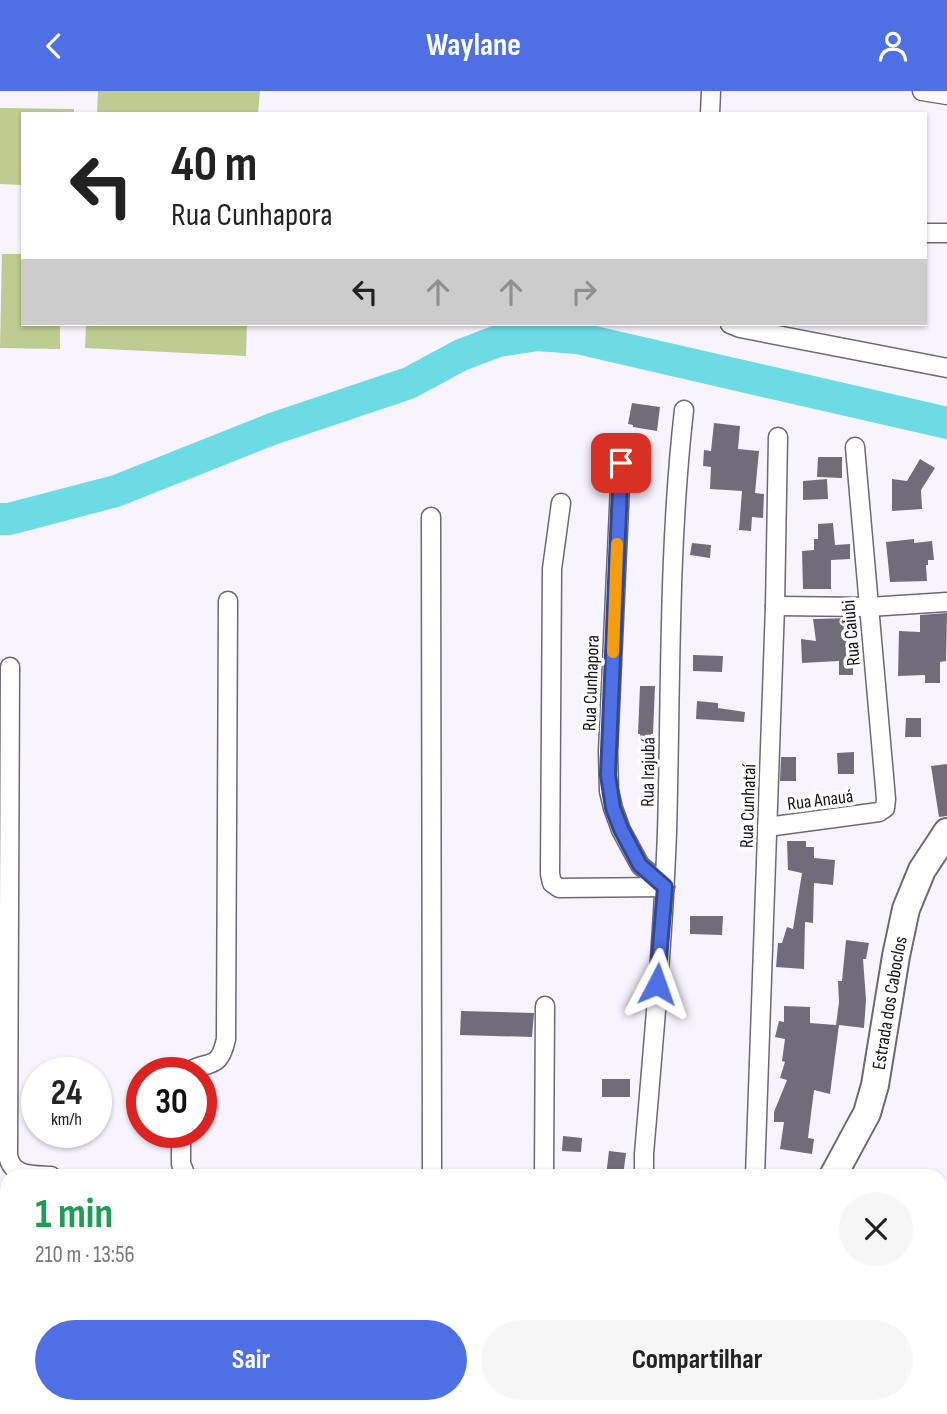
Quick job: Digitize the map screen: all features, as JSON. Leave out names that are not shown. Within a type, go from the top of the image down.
[{"type":"street","points":[[710,112],[711,91]]},
{"type":"street","points":[[922,91],[947,95]]},
{"type":"street","points":[[927,233],[947,233]]},
{"type":"street","points":[[735,326],[947,368]]},
{"type":"street","name":"Rua Irajubá","points":[[644,1169],[665,887],[673,561],[684,410]]},
{"type":"street","name":"Rua Cunhataí","points":[[755,1169],[775,606],[778,437]]},
{"type":"street","name":"Rua Caiubi","points":[[855,447],[886,799],[885,807],[879,812]]},
{"type":"street","name":"Rua Cunhapora","points":[[621,463],[608,753],[609,791],[621,829],[640,865],[665,887]]},
{"type":"street","points":[[561,503],[552,569],[552,883],[559,888],[665,887]]},
{"type":"street","points":[[431,517],[432,1169]]},
{"type":"street","points":[[217,1061],[226,1039],[228,601]]},
{"type":"street","points":[[775,606],[869,607],[947,602]]},
{"type":"street","points":[[10,667],[8,1154],[9,1162],[14,1169]]},
{"type":"street","name":"Rua Anauá","points":[[767,827],[879,812]]},
{"type":"street","name":"Estrada dos Caboclos","points":[[837,1169],[867,1113],[876,1085],[906,909],[922,870],[947,832]]},
{"type":"street","points":[[544,1169],[545,1006]]},
{"type":"street","points":[[181,1148],[183,1169]]},
{"type":"green space","points":[[98,91],[260,91],[258,112],[97,112]]},
{"type":"green space","points":[[0,108],[74,109],[74,112],[21,112],[21,185],[0,184]]},
{"type":"green space","points":[[2,254],[21,254],[21,326],[60,326],[60,349],[0,348]]},
{"type":"green space","points":[[86,326],[247,326],[246,356],[85,348]]},
{"type":"building","points":[[632,403],[660,407],[657,431],[628,424]]},
{"type":"building","points":[[714,423],[740,426],[738,449],[759,451],[755,493],[764,494],[763,518],[752,517],[751,531],[739,530],[742,491],[710,489],[711,467],[703,466],[704,450],[711,451]]},
{"type":"building","points":[[818,457],[842,457],[842,478],[817,477]]},
{"type":"building","points":[[920,459],[935,468],[921,490],[922,509],[892,511],[892,479],[907,481]]},
{"type":"building","points":[[827,479],[828,499],[803,500],[803,481]]},
{"type":"building","points":[[833,523],[835,545],[850,544],[850,559],[831,560],[831,589],[803,589],[802,551],[814,550],[814,539],[818,539],[818,524]]},
{"type":"building","points":[[914,539],[914,543],[932,541],[934,560],[928,560],[926,565],[927,581],[890,582],[886,542]]},
{"type":"building","points":[[692,543],[711,545],[710,558],[690,555]]},
{"type":"building","points":[[947,613],[946,661],[940,662],[940,683],[925,683],[925,675],[898,676],[899,631],[920,632],[920,615]]},
{"type":"building","points":[[853,618],[850,650],[853,650],[853,675],[839,675],[839,661],[802,663],[801,639],[816,641],[813,619]]},
{"type":"building","points":[[693,655],[723,656],[722,672],[693,671]]},
{"type":"building","points":[[640,686],[655,686],[651,740],[640,739],[638,734]]},
{"type":"building","points":[[697,701],[718,703],[718,708],[745,712],[744,722],[696,719]]},
{"type":"building","points":[[906,718],[921,718],[921,737],[905,737]]},
{"type":"building","points":[[854,752],[854,774],[838,774],[837,753]]},
{"type":"building","points":[[781,757],[796,757],[796,781],[780,781]]},
{"type":"building","points":[[947,764],[947,816],[939,817],[931,766]]},
{"type":"building","points":[[787,841],[806,841],[806,847],[814,847],[814,858],[835,860],[833,885],[814,883],[813,923],[805,922],[804,969],[776,967],[778,943],[782,943],[787,927],[793,929],[802,873],[788,870]]},
{"type":"building","points":[[690,916],[723,916],[722,935],[690,934]]},
{"type":"building","points":[[846,940],[869,943],[866,959],[863,959],[866,1000],[864,1028],[839,1025],[830,1094],[814,1090],[808,1138],[814,1139],[812,1154],[780,1149],[784,1122],[774,1122],[774,1112],[787,1080],[780,1078],[785,1062],[782,1061],[785,1039],[775,1037],[779,1021],[784,1022],[784,1006],[810,1007],[810,1023],[836,1025],[838,981],[842,981]]},
{"type":"building","points":[[461,1011],[534,1013],[532,1037],[460,1035]]},
{"type":"building","points":[[602,1079],[630,1079],[630,1097],[602,1097]]},
{"type":"building","points":[[563,1136],[582,1138],[581,1152],[562,1151]]},
{"type":"building","points":[[609,1151],[626,1153],[624,1169],[607,1169]]},
{"type":"waterway","points":[[0,519],[9,519],[116,491],[272,429],[409,383],[461,355],[498,341],[538,335],[577,338],[947,423]]},
{"type":"slow traffic","points":[[613,652],[617,544]]},
{"type":"route","points":[[621,463],[609,726],[609,791],[621,829],[640,865],[665,887],[657,984]]}]
